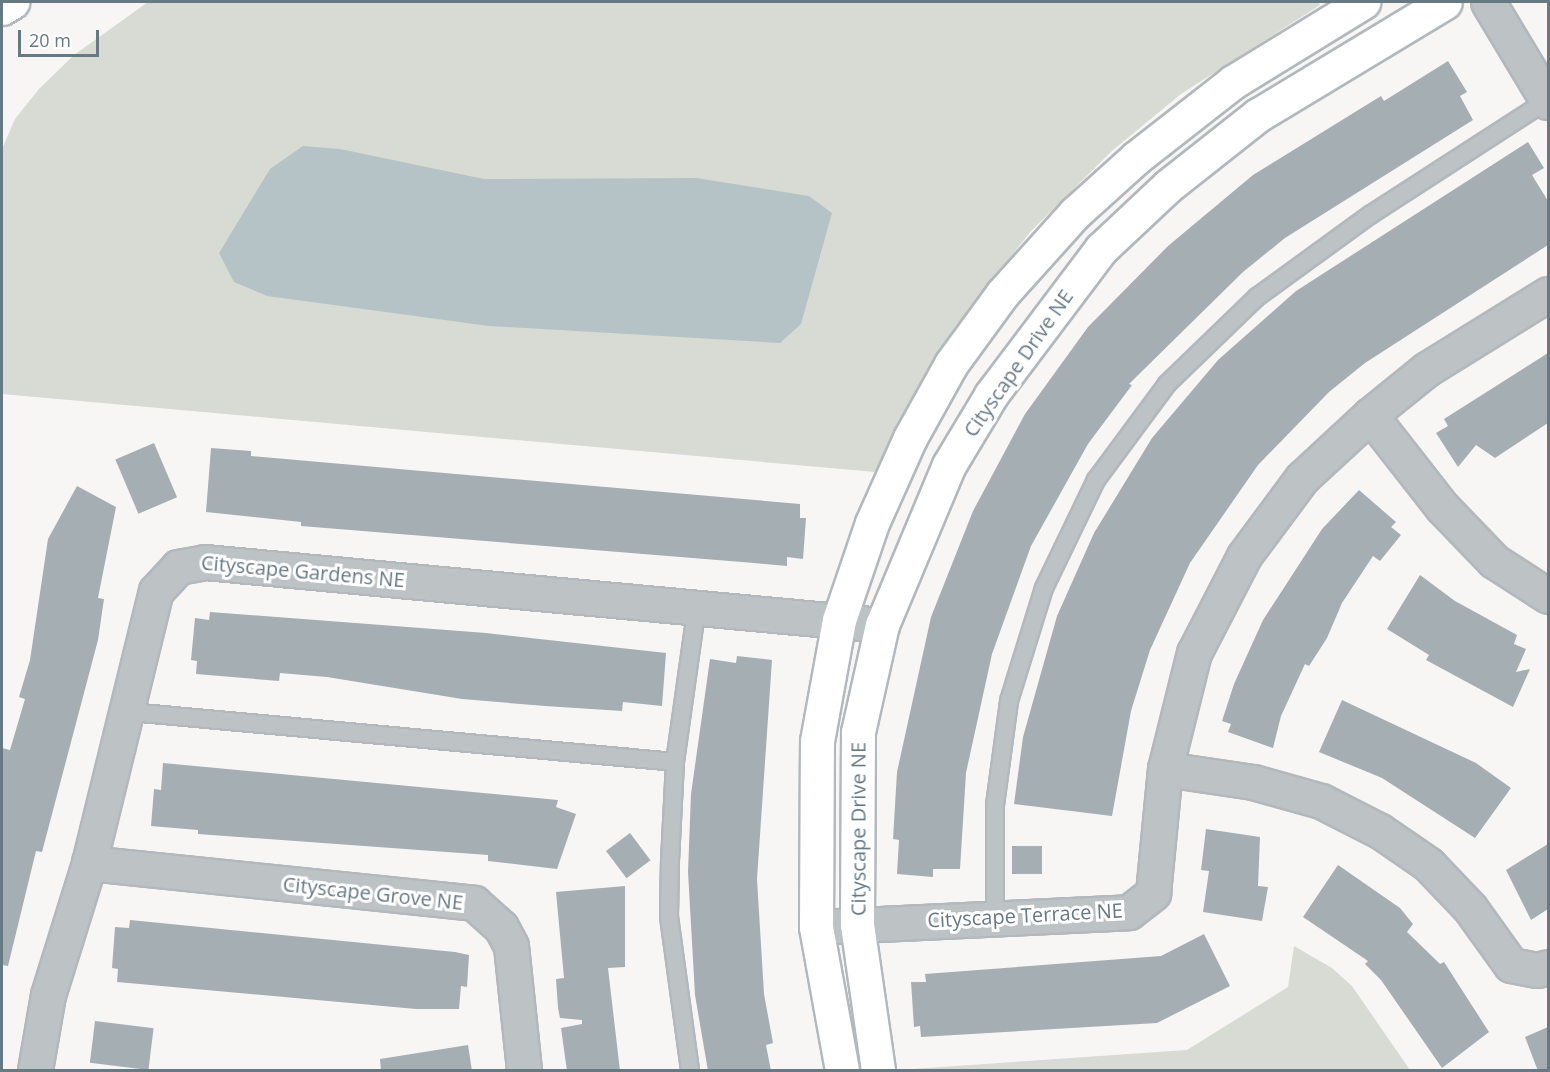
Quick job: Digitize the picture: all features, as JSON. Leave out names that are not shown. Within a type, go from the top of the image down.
[{"type":"street","points":[[2,8],[12,2]]},
{"type":"street","name":"Cityscape Drive NE","points":[[842,1071],[816,927],[817,741],[840,620],[872,523],[910,438],[951,364],[1002,294],[1075,213],[1137,157],[1233,82],[1363,2]]},
{"type":"street","name":"Cityscape Drive NE","points":[[878,1071],[857,924],[858,732],[882,625],[912,544],[955,455],[991,395],[1101,249],[1168,186],[1258,115],[1445,2]]},
{"type":"street","points":[[1488,2],[1548,101]]},
{"type":"street","name":"Cityscape Terrace NE","points":[[816,927],[1129,912],[1153,892],[1165,769],[1194,653],[1244,556],[1302,478],[1370,415],[1427,369],[1548,294]]},
{"type":"street","points":[[1370,415],[1442,507],[1494,561],[1548,596]]},
{"type":"street","name":"Cityscape Gardens NE","points":[[35,1071],[48,995],[89,863],[130,712],[156,591],[167,576],[191,562],[698,606],[882,625]]},
{"type":"street","points":[[1165,769],[1253,782],[1322,801],[1380,831],[1428,864],[1470,908],[1511,965],[1537,970],[1548,967]]},
{"type":"street","name":"Cityscape Grove NE","points":[[89,863],[474,903],[501,927],[511,946],[524,1071]]},
{"type":"lane","points":[[995,917],[995,805],[1009,701],[1044,588],[1096,480],[1167,384],[1257,297],[1370,215],[1548,101]]},
{"type":"lane","points":[[690,1071],[669,916],[675,762],[698,606]]},
{"type":"lane","points":[[130,712],[675,762]]},
{"type":"shaded area","points":[[148,2],[1318,2],[1320,5],[1181,94],[1113,150],[1031,231],[960,321],[918,387],[875,472],[2,394],[2,149],[15,119],[39,89],[74,55]]},
{"type":"shaded area","points":[[303,146],[340,149],[484,179],[696,178],[809,196],[832,213],[801,324],[780,343],[489,326],[267,296],[234,282],[219,253],[270,169]]},
{"type":"shaded area","points":[[1294,946],[1332,968],[1352,986],[1410,1070],[898,1070],[1187,1050],[1288,987]]},
{"type":"building","points":[[1448,61],[1467,92],[1460,96],[1473,120],[1285,238],[1243,272],[1129,384],[1132,385],[1088,444],[1031,546],[992,654],[966,773],[960,869],[933,869],[933,877],[897,874],[899,840],[893,839],[897,772],[931,617],[973,511],[1025,414],[1088,327],[1168,246],[1253,175],[1381,96],[1384,101]]},
{"type":"building","points":[[1528,142],[1544,168],[1532,175],[1548,201],[1548,245],[1365,363],[1329,392],[1258,465],[1190,563],[1150,650],[1131,711],[1112,816],[1014,804],[1023,737],[1057,616],[1094,533],[1152,438],[1218,360],[1296,291]]},
{"type":"building","points":[[1548,353],[1548,423],[1495,458],[1476,445],[1458,467],[1436,433],[1448,426],[1444,419]]},
{"type":"building","points":[[154,443],[177,497],[138,514],[115,459]]},
{"type":"building","points":[[211,448],[251,451],[251,456],[800,504],[800,518],[806,518],[803,559],[787,557],[787,566],[301,526],[301,522],[206,512]]},
{"type":"building","points":[[77,486],[116,507],[98,598],[104,599],[98,640],[42,852],[36,851],[8,966],[2,965],[2,748],[10,750],[25,699],[19,697],[30,660],[48,539]]},
{"type":"building","points":[[1359,490],[1396,522],[1391,527],[1401,535],[1380,561],[1373,556],[1342,603],[1327,638],[1309,666],[1305,664],[1281,716],[1273,748],[1228,732],[1231,724],[1222,721],[1234,684],[1263,620],[1322,529]]},
{"type":"building","points":[[1420,575],[1455,601],[1517,635],[1514,644],[1526,649],[1516,672],[1530,669],[1513,707],[1426,660],[1429,655],[1387,629]]},
{"type":"building","points":[[210,612],[486,633],[666,653],[662,706],[623,702],[622,711],[545,706],[462,699],[327,677],[280,673],[279,681],[196,674],[197,661],[191,660],[195,618],[209,620]]},
{"type":"building","points":[[737,656],[772,660],[757,879],[764,994],[773,1043],[766,1045],[771,1071],[708,1071],[695,995],[688,872],[691,794],[710,659],[736,663]]},
{"type":"building","points":[[1342,700],[1476,763],[1511,788],[1475,838],[1382,778],[1319,752]]},
{"type":"building","points":[[163,763],[558,800],[556,807],[576,814],[557,869],[488,861],[488,855],[198,834],[198,830],[151,826],[154,789],[161,790]]},
{"type":"building","points":[[1206,829],[1260,837],[1258,886],[1268,887],[1262,921],[1203,912],[1209,871],[1201,870]]},
{"type":"building","points":[[630,833],[650,860],[627,878],[606,851]]},
{"type":"building","points":[[1548,844],[1548,909],[1531,920],[1506,870]]},
{"type":"building","points":[[1012,846],[1042,846],[1042,874],[1012,874]]},
{"type":"building","points":[[1338,865],[1400,908],[1413,924],[1407,932],[1440,964],[1444,962],[1489,1032],[1442,1068],[1381,980],[1365,964],[1368,961],[1303,917]]},
{"type":"building","points":[[625,886],[625,967],[608,968],[620,1071],[567,1071],[561,1028],[582,1024],[582,1020],[560,1018],[556,979],[564,978],[556,892]]},
{"type":"building","points":[[130,920],[455,952],[469,955],[467,987],[461,986],[459,1009],[416,1009],[117,982],[118,969],[112,968],[115,927],[129,928]]},
{"type":"building","points":[[1204,934],[1230,986],[1157,1023],[921,1037],[920,1026],[914,1027],[911,982],[926,982],[925,974],[1161,956]]},
{"type":"building","points":[[95,1021],[154,1028],[148,1070],[90,1063]]},
{"type":"building","points":[[1548,1027],[1548,1071],[1538,1071],[1525,1037]]},
{"type":"building","points":[[468,1045],[472,1071],[381,1071],[380,1059]]}]
